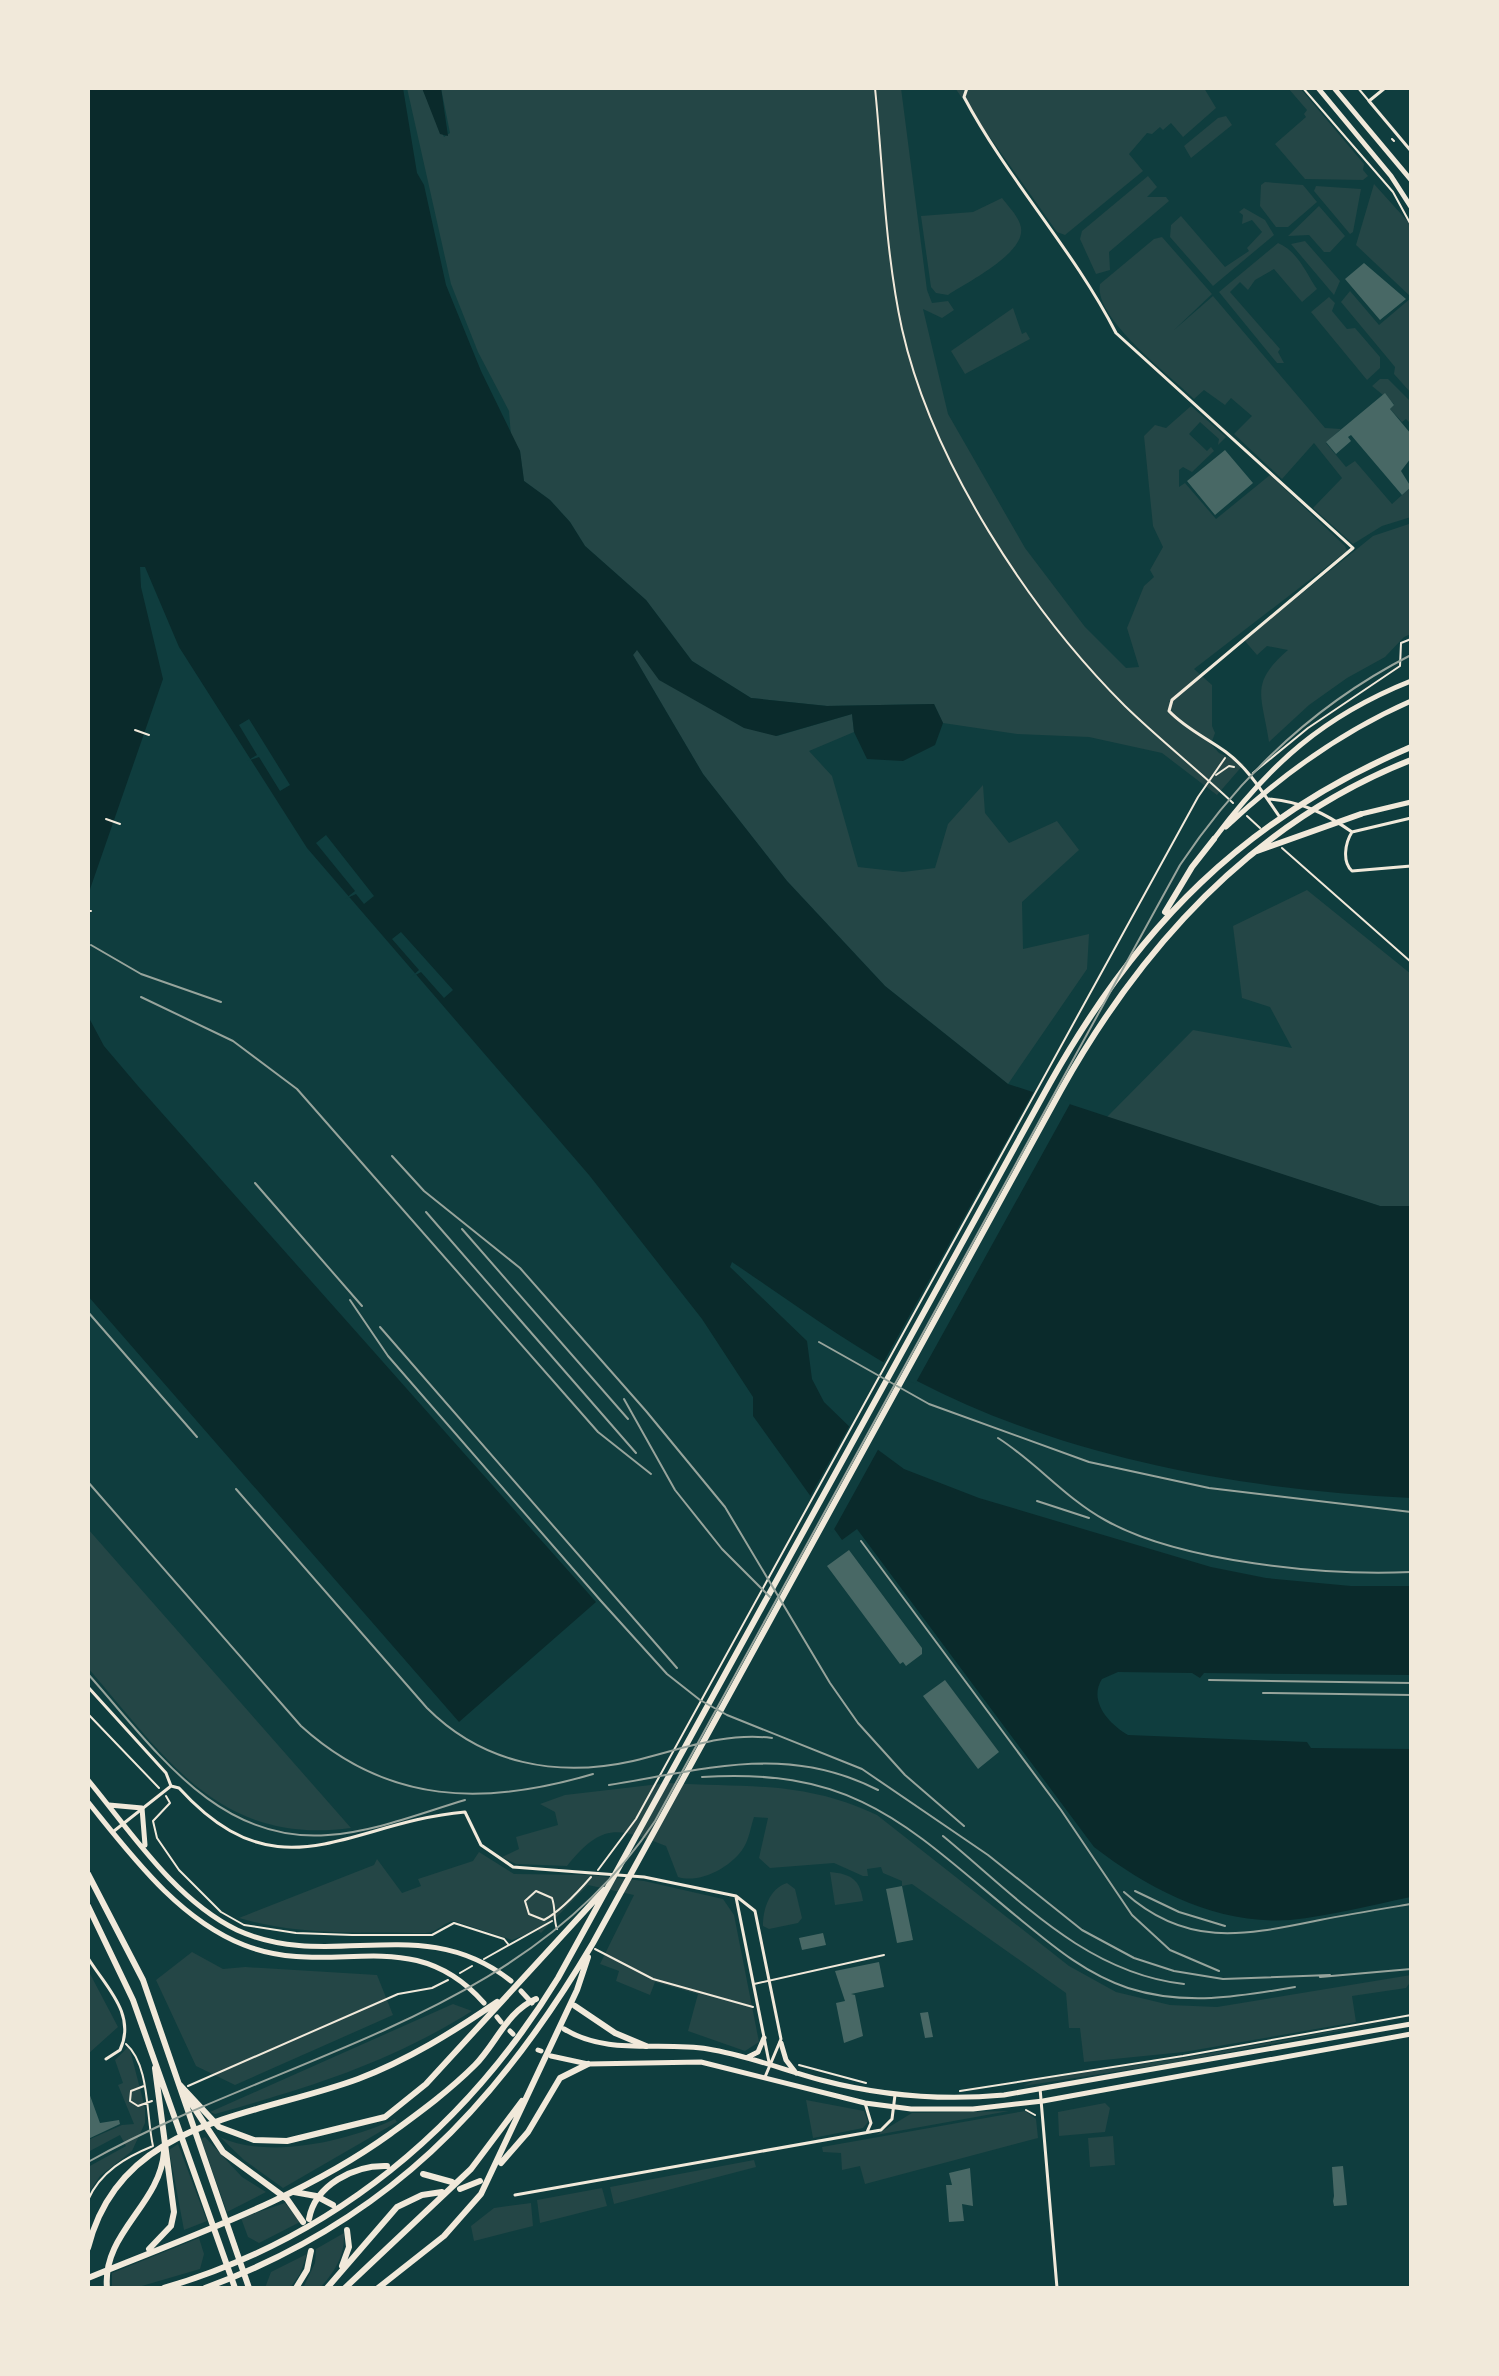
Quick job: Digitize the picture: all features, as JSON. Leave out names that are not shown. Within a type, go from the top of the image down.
[{"type":"highway","points":[[164,2288],[232,2264],[320,2221],[373,2186],[438,2132],[482,2086],[522,2033],[612,1881],[1035,1110],[1093,1010],[1157,926],[1195,885],[1268,825],[1325,789],[1411,747]]},
{"type":"highway","points":[[205,2288],[265,2264],[326,2232],[381,2196],[427,2158],[511,2069],[593,1943],[1082,1053],[1137,971],[1179,920],[1250,854],[1330,800],[1411,760]]},
{"type":"highway","points":[[1250,854],[1361,814]]},
{"type":"highway","points":[[1157,926],[1192,867],[1214,839]]},
{"type":"highway","points":[[88,1874],[143,1980],[249,2288]]},
{"type":"highway","points":[[179,2084],[208,2117],[229,2133],[277,2142],[372,2123],[398,2109],[426,2084],[612,1881]]},
{"type":"highway","points":[[88,1906],[118,1966],[155,2061],[235,2288]]},
{"type":"highway","points":[[379,2287],[444,2236],[470,2210],[489,2180],[577,1990],[593,1943]]},
{"type":"highway","points":[[88,2248],[110,2198],[137,2165],[187,2131],[381,2070],[442,2038],[507,1995]]},
{"type":"highway","points":[[88,2278],[290,2192],[364,2151],[441,2096],[479,2062],[513,2014],[534,2001]]},
{"type":"highway","points":[[575,2006],[615,2033],[646,2046]]},
{"type":"highway","points":[[132,2260],[159,2242],[171,2226],[174,2200],[155,2084],[155,2061]]},
{"type":"highway","points":[[501,2163],[528,2132],[560,2078],[588,2064]]},
{"type":"highway","points":[[347,2285],[486,2153],[535,2082]]},
{"type":"highway","points":[[179,2084],[223,2152],[287,2199],[306,2220],[315,2199],[324,2190],[364,2168],[387,2166]]},
{"type":"highway","points":[[107,2288],[111,2251],[156,2186],[162,2169],[165,2140]]},
{"type":"highway","points":[[423,2174],[452,2182]]},
{"type":"highway","points":[[462,2186],[480,2181]]},
{"type":"highway","points":[[290,2192],[307,2194],[329,2203]]},
{"type":"highway","points":[[327,2288],[397,2207],[422,2195],[442,2192]]},
{"type":"highway","points":[[339,2273],[349,2247],[347,2230]]},
{"type":"highway","points":[[296,2288],[307,2270],[311,2251]]},
{"type":"main road","points":[[1318,88],[1391,176],[1411,207]]},
{"type":"main road","points":[[1334,88],[1411,180]]},
{"type":"main road","points":[[1214,839],[1255,786],[1304,739],[1362,702],[1411,681]]},
{"type":"main road","points":[[1214,839],[1260,796],[1307,761],[1411,701]]},
{"type":"main road","points":[[1361,814],[1411,802]]},
{"type":"main road","points":[[88,1780],[200,1906],[223,1923],[251,1936],[302,1946],[433,1945],[478,1958],[511,1981]]},
{"type":"main road","points":[[88,1802],[192,1914],[245,1945],[291,1956],[413,1958],[457,1975],[484,2003]]},
{"type":"main road","points":[[108,1805],[142,1808],[146,1848]]},
{"type":"main road","points":[[521,1991],[534,2001]]},
{"type":"main road","points":[[564,2029],[602,2043],[711,2049],[769,2066],[895,2095],[956,2099],[1040,2088],[1411,2024]]},
{"type":"main road","points":[[551,2056],[588,2064],[690,2061],[865,2103],[893,2107],[973,2109],[1043,2101],[1411,2034]]},
{"type":"main road","points":[[743,2058],[758,2052],[764,2038]]},
{"type":"main road","points":[[781,2043],[786,2060],[797,2073]]},
{"type":"street","points":[[967,88],[964,97],[981,130],[1085,276],[1116,333],[1353,548],[1172,700],[1169,711],[1182,725],[1228,754],[1250,775],[1279,816]]},
{"type":"street","points":[[1385,88],[1369,101],[1411,151]]},
{"type":"street","points":[[1267,799],[1295,802],[1328,815],[1352,832]]},
{"type":"street","points":[[1411,818],[1352,832],[1347,839],[1345,862],[1352,871],[1411,866]]},
{"type":"street","points":[[88,1687],[166,1773],[171,1786]]},
{"type":"street","points":[[113,1832],[171,1786],[179,1788],[219,1825],[274,1846],[331,1845],[441,1814],[465,1812],[481,1845],[513,1867],[642,1877],[736,1896],[755,1911],[781,2043],[765,2077]]},
{"type":"street","points":[[736,1896],[769,2066]]},
{"type":"street","points":[[88,1958],[117,1999],[124,2021],[124,2043],[116,2054],[106,2059]]},
{"type":"street","points":[[1040,2088],[1057,2288]]},
{"type":"street","points":[[515,2195],[881,2130],[892,2119],[895,2095]]},
{"type":"street","points":[[865,2103],[871,2123],[867,2132]]},
{"type":"lane","points":[[1358,88],[1369,101]]},
{"type":"lane","points":[[754,1984],[884,1955]]},
{"type":"path","points":[[875,88],[901,321],[921,395],[951,461],[1015,571],[1076,649],[1123,704],[1233,802]]},
{"type":"path","points":[[1303,88],[1393,192],[1411,225]]},
{"type":"path","points":[[1215,776],[1229,766],[1250,775],[1308,728],[1400,666],[1401,643],[1411,639]]},
{"type":"path","points":[[135,730],[149,735]]},
{"type":"path","points":[[187,2086],[398,1994],[432,1988],[553,1920],[555,1909],[552,1898],[544,1892],[536,1891],[525,1901],[525,1908],[534,1918],[550,1917],[613,1852],[636,1819],[1198,797],[1228,754]]},
{"type":"path","points":[[1244,813],[1266,834]]},
{"type":"path","points":[[106,819],[120,824]]},
{"type":"path","points":[[1277,844],[1411,962]]},
{"type":"path","points":[[88,1714],[170,1803],[153,1821],[157,1838],[179,1870],[221,1912],[244,1925],[296,1933],[432,1935],[454,1923],[504,1939],[508,1944]]},
{"type":"path","points":[[597,1951],[653,1979],[745,2007],[758,2007]]},
{"type":"path","points":[[959,2091],[1411,2015]]},
{"type":"path","points":[[88,2200],[98,2183],[120,2162],[153,2146],[144,2086],[132,2050],[124,2043]]},
{"type":"path","points":[[796,2064],[870,2084]]},
{"type":"path","points":[[144,2086],[131,2091],[129,2098],[134,2105],[159,2098]]},
{"type":"path","points":[[1024,2109],[1035,2115]]},
{"type":"shaded area","points":[[88,88],[403,88],[417,173],[424,185],[446,285],[481,371],[520,451],[524,481],[550,500],[570,522],[585,546],[646,600],[692,661],[751,698],[827,706],[934,704],[943,723],[935,745],[903,761],[867,759],[854,732],[852,714],[776,736],[744,728],[659,680],[637,650],[633,655],[703,774],[787,881],[885,986],[1008,1084],[1380,1206],[1411,1206],[1411,1498],[1348,1494],[1221,1478],[1158,1466],[1034,1431],[974,1408],[917,1381],[846,1339],[732,1262],[730,1267],[807,1341],[812,1379],[824,1402],[858,1435],[904,1469],[979,1498],[1211,1567],[1266,1578],[1351,1586],[1411,1586],[1411,1675],[1204,1673],[1200,1678],[1192,1673],[1118,1672],[1102,1679],[1097,1695],[1108,1718],[1128,1735],[1307,1742],[1311,1748],[1411,1749],[1411,1897],[1290,1920],[1236,1917],[1186,1902],[1161,1890],[1094,1847],[857,1529],[842,1540],[753,1416],[753,1397],[702,1319],[589,1175],[307,848],[179,647],[145,567],[140,567],[141,587],[163,679],[88,895]]},
{"type":"shaded area","points":[[407,88],[422,88],[444,137],[450,133],[441,88],[901,88],[927,290],[932,303],[948,301],[954,310],[942,318],[923,309],[948,414],[1025,548],[1085,627],[1126,668],[1139,667],[1127,628],[1144,586],[1154,577],[1150,570],[1163,547],[1153,526],[1144,436],[1155,425],[1166,428],[1191,406],[1226,437],[1218,445],[1219,439],[1200,422],[1189,434],[1207,451],[1211,447],[1214,451],[1192,472],[1183,467],[1179,470],[1179,487],[1185,483],[1216,519],[1270,475],[1345,546],[1347,551],[1194,669],[1212,685],[1212,726],[1215,733],[1211,744],[1219,753],[1244,764],[1217,795],[1162,753],[1089,737],[1017,734],[943,723],[934,704],[827,706],[751,698],[692,661],[646,600],[585,546],[570,522],[550,500],[524,481],[520,451],[511,436],[509,411],[478,352],[451,284]]},
{"type":"shaded area","points":[[422,88],[441,88],[448,136],[440,134]]},
{"type":"shaded area","points":[[955,88],[1204,88],[1216,108],[1183,137],[1171,123],[1163,130],[1160,127],[1152,134],[1147,133],[1129,154],[1143,171],[1065,235],[1057,232]]},
{"type":"shaded area","points":[[1288,88],[1300,88],[1364,164],[1363,170],[1368,176],[1363,180],[1305,179],[1275,144],[1306,117],[1304,114],[1307,110]]},
{"type":"shaded area","points":[[1226,116],[1232,125],[1191,158],[1184,146],[1218,118]]},
{"type":"shaded area","points":[[1148,176],[1157,187],[1147,197],[1166,197],[1169,201],[1109,252],[1110,270],[1096,274],[1080,239],[1082,231]]},
{"type":"shaded area","points":[[1265,182],[1303,185],[1317,202],[1288,227],[1276,227],[1260,206],[1261,185]]},
{"type":"shaded area","points":[[1374,184],[1411,225],[1411,297],[1356,245]]},
{"type":"shaded area","points":[[1316,186],[1361,189],[1353,232],[1350,234],[1314,191]]},
{"type":"shaded area","points":[[1002,198],[1020,224],[1021,234],[1016,245],[995,265],[948,295],[936,293],[931,287],[921,216],[973,212]]},
{"type":"shaded area","points":[[1319,206],[1345,236],[1330,252],[1324,252],[1309,235],[1288,236]]},
{"type":"shaded area","points":[[1244,208],[1265,220],[1274,235],[1213,286],[1170,237],[1171,225],[1181,216],[1225,267],[1249,251],[1247,248],[1262,232],[1252,220],[1242,224],[1243,215],[1239,212]]},
{"type":"shaded area","points":[[1162,237],[1212,294],[1174,330],[1213,296],[1325,428],[1341,429],[1326,443],[1346,467],[1355,461],[1392,504],[1411,487],[1411,517],[1382,526],[1353,544],[1313,508],[1342,478],[1314,443],[1282,479],[1234,434],[1252,416],[1231,398],[1225,405],[1204,390],[1194,399],[1136,346],[1108,313],[1101,298],[1100,284],[1154,239]]},
{"type":"shaded area","points":[[1305,241],[1340,281],[1334,295],[1291,244]]},
{"type":"shaded area","points":[[1278,243],[1296,257],[1317,289],[1302,302],[1274,269],[1255,280],[1248,290],[1240,282],[1230,292],[1280,349],[1278,352],[1284,363],[1277,363],[1219,292]]},
{"type":"shaded area","points":[[1350,291],[1379,325],[1411,298],[1411,393],[1394,374],[1395,367],[1341,302]]},
{"type":"shaded area","points":[[1329,297],[1335,303],[1332,311],[1347,329],[1355,328],[1380,357],[1380,368],[1367,380],[1311,312]]},
{"type":"shaded area","points":[[1013,308],[1022,334],[1026,332],[1030,339],[965,374],[951,351]]},
{"type":"shaded area","points":[[1380,379],[1388,379],[1411,402],[1411,424],[1406,419],[1402,422],[1390,409],[1394,404],[1372,386]]},
{"type":"shaded area","points":[[1409,524],[1411,634],[1385,657],[1347,678],[1309,705],[1269,742],[1261,691],[1268,672],[1288,650],[1267,646],[1257,655],[1244,640],[1373,536]]},
{"type":"shaded area","points":[[637,649],[777,736],[852,714],[854,732],[809,751],[832,776],[858,867],[903,872],[935,868],[948,824],[983,785],[985,813],[1009,843],[1057,821],[1079,850],[1022,902],[1023,949],[1089,934],[1087,969],[1008,1084],[885,986],[787,881],[703,774],[633,655]]},
{"type":"shaded area","points":[[1307,890],[1411,974],[1411,1206],[1380,1206],[1106,1118],[1193,1030],[1292,1048],[1270,1007],[1242,998],[1233,926]]},
{"type":"shaded area","points":[[88,1016],[104,1046],[138,1086],[596,1602],[459,1722],[88,1296]]},
{"type":"shaded area","points":[[88,1529],[351,1828],[305,1830],[265,1823],[230,1809],[199,1788],[143,1733],[88,1668]]},
{"type":"shaded area","points":[[668,1783],[799,1791],[850,1804],[877,1815],[1069,1966],[1116,1992],[1170,2005],[1217,2007],[1411,1975],[1411,1981],[1406,1988],[1352,1996],[1356,2022],[1184,2052],[1084,2062],[1080,2028],[1069,2028],[1066,1993],[912,1884],[902,1886],[902,1881],[883,1873],[881,1867],[867,1869],[868,1876],[834,1863],[770,1868],[759,1858],[768,1818],[754,1817],[746,1844],[732,1861],[715,1872],[696,1878],[678,1877],[666,1846],[622,1833],[611,1833],[590,1842],[567,1866],[516,1864],[502,1857],[519,1849],[516,1837],[558,1825],[555,1812],[540,1804],[565,1795]]},
{"type":"shaded area","points":[[479,1852],[514,1874],[590,1875],[644,1881],[723,1899],[734,1915],[759,2042],[745,2051],[688,2031],[698,1994],[655,1982],[650,1995],[616,1981],[619,1971],[600,1964],[634,1895],[588,1885],[541,1933],[537,1930],[512,1940],[454,1921],[426,1933],[355,1933],[285,1928],[239,1918],[374,1865],[377,1859],[402,1893],[421,1886],[418,1879],[473,1861]]},
{"type":"shaded area","points":[[830,1872],[854,1879],[863,1901],[835,1905]]},
{"type":"shaded area","points":[[787,1883],[795,1889],[802,1918],[798,1923],[769,1929],[763,1926],[766,1907],[771,1895]]},
{"type":"shaded area","points":[[192,1952],[223,1969],[245,1967],[377,1975],[393,2015],[235,2085],[196,2066],[156,1980]]},
{"type":"shaded area","points":[[88,1970],[118,2027],[88,2054]]},
{"type":"shaded area","points":[[453,2004],[472,2011],[378,2060],[283,2094],[215,2114],[210,2112]]},
{"type":"shaded area","points":[[1411,2017],[1178,2062],[1023,2086],[1036,2080],[1189,2057]]},
{"type":"shaded area","points":[[129,2046],[145,2108],[145,2123],[132,2151],[100,2176],[88,2194],[88,2167],[126,2146],[120,2135],[88,2152],[88,2140],[122,2125],[134,2124],[118,2085],[123,2083],[115,2060]]},
{"type":"shaded area","points":[[806,2100],[864,2111],[868,2122],[863,2128],[813,2138]]},
{"type":"shaded area","points":[[1105,2103],[1110,2108],[1105,2132],[1059,2136],[1058,2112]]},
{"type":"shaded area","points":[[1009,2111],[876,2135],[912,2113]]},
{"type":"shaded area","points":[[1025,2111],[1036,2119],[1038,2138],[865,2184],[860,2166],[842,2170],[841,2153],[823,2152],[822,2147]]},
{"type":"shaded area","points":[[395,2119],[397,2122],[283,2188],[244,2160],[220,2137],[261,2147],[308,2145],[355,2134]]},
{"type":"shaded area","points":[[1113,2136],[1115,2165],[1090,2167],[1088,2138]]},
{"type":"shaded area","points":[[205,2137],[242,2177],[266,2192],[227,2212],[201,2139]]},
{"type":"shaded area","points":[[178,2144],[207,2221],[184,2230],[169,2150]]},
{"type":"shaded area","points":[[754,2160],[756,2167],[614,2204],[610,2187]]},
{"type":"shaded area","points":[[602,2188],[607,2206],[540,2223],[537,2200]]},
{"type":"shaded area","points":[[285,2203],[300,2222],[259,2243],[248,2237],[241,2218]]},
{"type":"shaded area","points":[[531,2203],[533,2226],[474,2241],[471,2226],[494,2208]]},
{"type":"shaded area","points":[[344,2233],[341,2256],[330,2275],[320,2288],[303,2288],[315,2263],[316,2249]]},
{"type":"shaded area","points":[[199,2238],[204,2254],[200,2269],[135,2288],[112,2288],[112,2273]]},
{"type":"shaded area","points":[[307,2254],[300,2274],[290,2288],[265,2288],[271,2272]]},
{"type":"pier","points":[[249,719],[290,785],[280,791],[259,757],[247,761],[257,755],[239,725]]},
{"type":"pier","points":[[326,835],[374,896],[364,904],[356,894],[345,899],[355,891],[316,843]]},
{"type":"pier","points":[[401,932],[453,990],[444,998],[421,972],[410,978],[419,970],[392,939]]},
{"type":"pier","points":[[1035,1089],[1071,1102],[915,1384],[882,1365]]},
{"type":"pier","points":[[851,1423],[880,1446],[832,1533],[808,1500]]},
{"type":"building","points":[[1364,263],[1406,299],[1380,320],[1345,279]]},
{"type":"building","points":[[1385,393],[1394,405],[1390,409],[1411,434],[1411,458],[1401,471],[1411,487],[1402,495],[1351,435],[1348,437],[1351,441],[1336,454],[1326,442]]},
{"type":"building","points":[[1225,450],[1253,483],[1215,515],[1187,481]]},
{"type":"building","points":[[849,1550],[922,1648],[922,1654],[906,1666],[903,1662],[900,1664],[827,1566]]},
{"type":"building","points":[[945,1680],[999,1752],[978,1769],[923,1696]]},
{"type":"building","points":[[902,1886],[913,1940],[897,1943],[886,1889]]},
{"type":"building","points":[[823,1933],[826,1945],[802,1950],[799,1938]]},
{"type":"building","points":[[879,1962],[884,1987],[851,1994],[855,1995],[863,2036],[844,2043],[836,2003],[845,2001],[835,1971]]},
{"type":"building","points":[[928,2012],[933,2037],[925,2038],[920,2013]]},
{"type":"building","points":[[88,2090],[100,2123],[119,2120],[120,2124],[88,2139]]},
{"type":"building","points":[[1343,2166],[1347,2205],[1334,2206],[1332,2167]]},
{"type":"building","points":[[970,2168],[973,2206],[962,2204],[964,2221],[949,2222],[946,2185],[952,2185],[949,2173]]},
{"type":"railway","points":[[88,2162],[162,2124],[396,2025],[470,1987],[539,1942],[602,1888],[655,1821],[1180,865],[1228,801],[1282,745],[1343,696],[1411,655]]},
{"type":"railway","points":[[91,945],[141,974],[221,1002]]},
{"type":"railway","points":[[141,997],[233,1041],[297,1089],[598,1432],[651,1474]]},
{"type":"railway","points":[[392,1156],[424,1191],[520,1268],[646,1411],[725,1507],[830,1683],[858,1723],[905,1775],[964,1826]]},
{"type":"railway","points":[[255,1183],[362,1306]]},
{"type":"railway","points":[[426,1212],[636,1453]]},
{"type":"railway","points":[[462,1229],[628,1419]]},
{"type":"railway","points":[[350,1300],[388,1356],[601,1601],[667,1674],[700,1700],[727,1715],[862,1769],[988,1855],[1082,1930],[1134,1958],[1174,1971],[1223,1979],[1330,1975]]},
{"type":"railway","points":[[88,1312],[197,1437]]},
{"type":"railway","points":[[380,1327],[677,1668]]},
{"type":"railway","points":[[819,1342],[929,1404],[1089,1462],[1209,1488],[1411,1512]]},
{"type":"railway","points":[[624,1399],[675,1490],[722,1549],[770,1597]]},
{"type":"railway","points":[[998,1438],[1090,1511],[1136,1534],[1172,1546],[1212,1556],[1296,1568],[1411,1572]]},
{"type":"railway","points":[[88,1482],[301,1726],[334,1752],[368,1771],[403,1784],[439,1792],[476,1794],[514,1791],[593,1774]]},
{"type":"railway","points":[[236,1489],[427,1708],[449,1727],[497,1754],[522,1762],[577,1768],[633,1761],[719,1740],[772,1738]]},
{"type":"railway","points":[[1037,1501],[1089,1518]]},
{"type":"railway","points":[[861,1541],[1061,1810],[1132,1915],[1170,1950],[1219,1971]]},
{"type":"railway","points":[[88,1674],[138,1732],[191,1786],[221,1808],[253,1824],[289,1834],[328,1835],[363,1830],[465,1800]]},
{"type":"railway","points":[[1209,1680],[1411,1683]]},
{"type":"railway","points":[[1263,1693],[1411,1695]]},
{"type":"railway","points":[[609,1785],[712,1768],[778,1764],[811,1767],[878,1790]]},
{"type":"railway","points":[[702,1777],[756,1776],[802,1782],[842,1794],[878,1810],[946,1857],[1071,1959],[1128,1988],[1170,1997],[1211,1998],[1295,1987]]},
{"type":"railway","points":[[943,1836],[1026,1907],[1084,1948],[1115,1965],[1148,1977],[1184,1984]]},
{"type":"railway","points":[[1135,1891],[1179,1912],[1225,1926]]},
{"type":"railway","points":[[1124,1892],[1171,1923],[1218,1933],[1267,1930],[1411,1904]]},
{"type":"railway","points":[[1320,1977],[1411,1969]]}]
